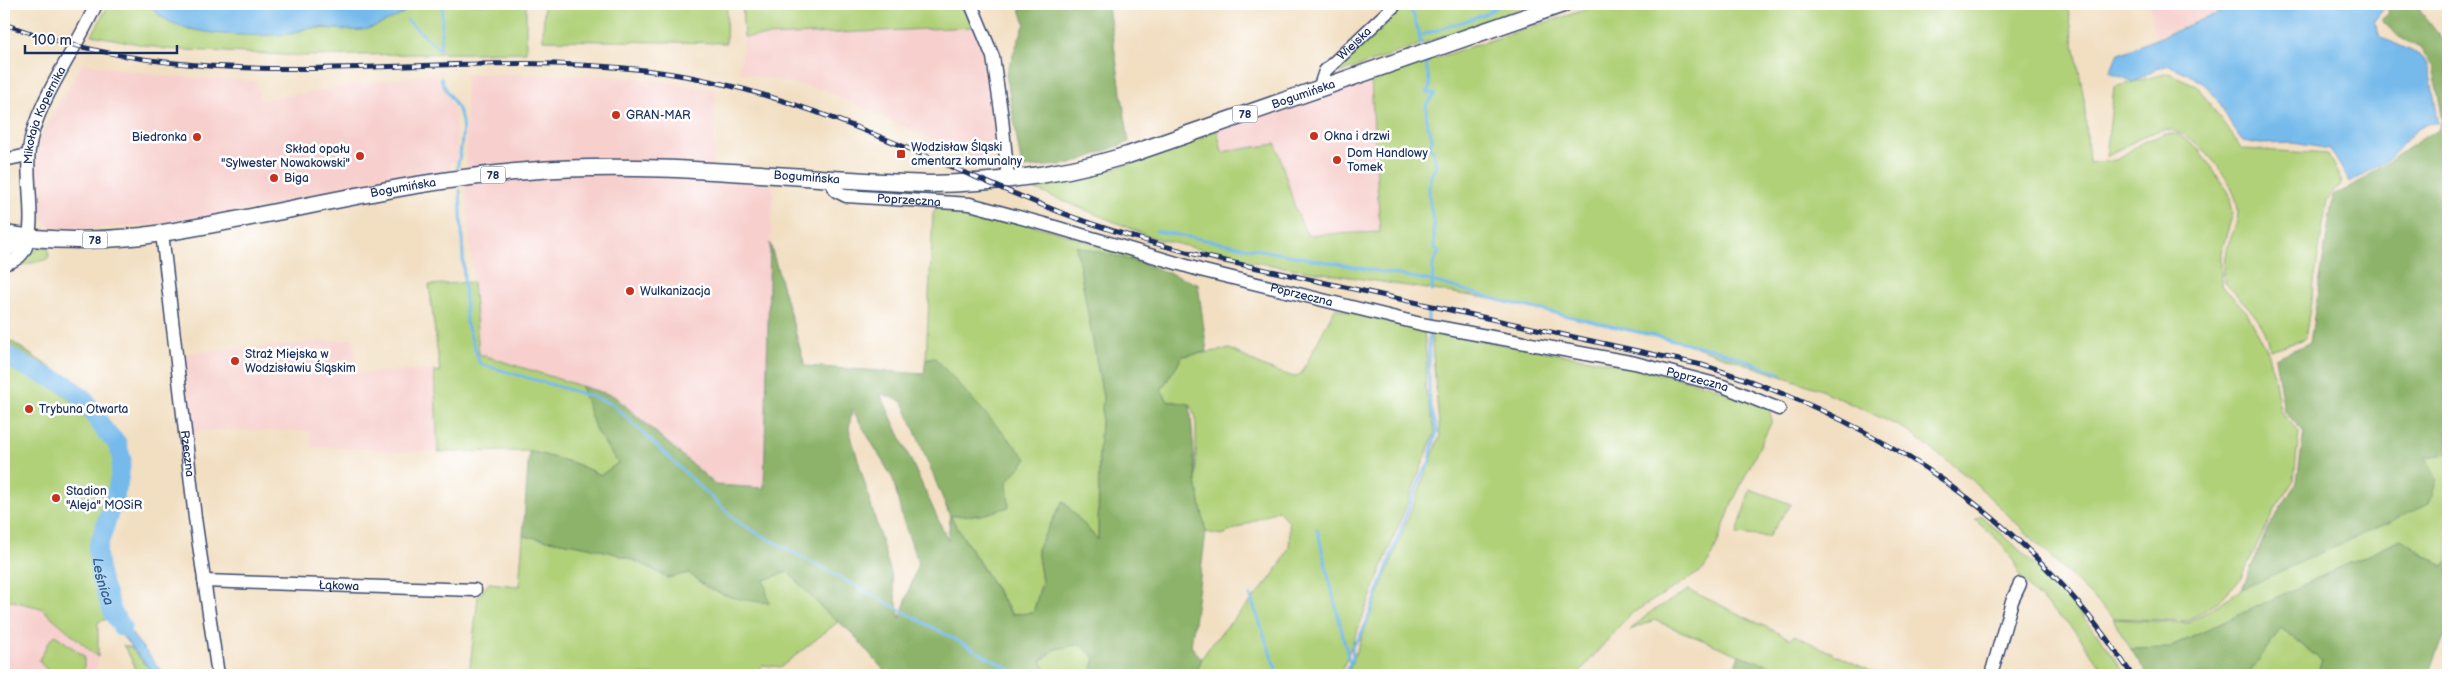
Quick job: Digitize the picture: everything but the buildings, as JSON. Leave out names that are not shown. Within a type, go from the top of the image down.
[{"type":"main road","name":"Bogumińska","points":[[28,238],[53,241],[92,241],[162,233],[432,184],[527,171],[633,168],[930,184],[1053,175],[1089,167],[1563,4]]},
{"type":"main road","name":"78","points":[[4,234],[28,238]]},
{"type":"street","name":"Mikołaja Kopernika","points":[[28,238],[30,210],[28,155],[38,117],[96,4]]},
{"type":"street","points":[[971,4],[993,57],[1008,179]]},
{"type":"street","name":"Wiejska","points":[[1319,89],[1325,70],[1396,4]]},
{"type":"street","points":[[4,160],[28,155]]},
{"type":"street","name":"Poprzeczna","points":[[829,178],[836,191],[846,196],[970,204],[1200,270],[1421,324],[1635,363],[1723,386],[1779,409]]},
{"type":"street","name":"Rzeczna","points":[[162,233],[204,581],[218,675]]},
{"type":"street","points":[[4,252],[28,238]]},
{"type":"street","points":[[4,264],[19,257],[26,248],[28,238]]},
{"type":"street","name":"Łąkowa","points":[[204,581],[475,590]]},
{"type":"street","points":[[1991,675],[2012,601],[2020,584]]},
{"type":"shaded area","points":[[2150,4],[2238,4],[2155,37]]},
{"type":"shaded area","points":[[974,27],[985,69],[996,137],[985,164],[824,90],[739,72],[744,37]]},
{"type":"shaded area","points":[[83,63],[165,76],[255,81],[260,100],[435,73],[455,112],[457,154],[455,162],[450,163],[451,172],[298,202],[174,223],[84,229],[50,227],[41,218],[36,166],[39,139]]},
{"type":"shaded area","points":[[466,74],[595,75],[646,79],[715,90],[713,179],[773,185],[764,489],[716,485],[614,396],[479,354],[466,196]]},
{"type":"shaded area","points":[[1370,79],[1376,152],[1379,231],[1308,234],[1296,208],[1277,144],[1222,151],[1219,129]]},
{"type":"shaded area","points":[[353,339],[357,373],[437,370],[440,451],[396,452],[361,448],[312,447],[310,431],[199,430],[191,437],[185,353]]},
{"type":"shaded area","points":[[4,599],[40,609],[50,616],[98,658],[97,675],[4,675]]},
{"type":"green space","points":[[109,4],[151,4],[187,29],[237,34],[291,34],[308,28],[362,30],[391,19],[414,4],[526,4],[526,52],[306,56],[165,49],[92,35]]},
{"type":"green space","points":[[544,4],[727,4],[726,43],[543,40]]},
{"type":"green space","points":[[742,4],[962,4],[974,27],[744,37]]},
{"type":"green space","points":[[1018,4],[1123,4],[1108,7],[1129,142],[1071,164],[1022,168],[1006,74],[1025,23]]},
{"type":"green space","points":[[1401,4],[1533,4],[1340,73],[1338,66]]},
{"type":"green space","points":[[1603,4],[2067,4],[2084,99],[2089,163],[2116,160],[2141,143],[2164,134],[2178,134],[2199,150],[2229,193],[2233,213],[2221,252],[2221,285],[2246,311],[2266,348],[2274,376],[2280,411],[2299,432],[2294,480],[2274,511],[2241,578],[2221,599],[2189,621],[2114,618],[1971,479],[1905,429],[1819,389],[1679,341],[1492,299],[1252,262],[1154,238],[1034,189],[1126,165],[1217,130],[1222,152],[1276,144],[1295,208],[1307,235],[1380,232],[1371,79]]},
{"type":"green space","points":[[2386,4],[2420,4],[2420,11],[2448,46],[2448,454],[2425,457],[2437,479],[2429,504],[2242,589],[2268,528],[2297,482],[2304,432],[2284,411],[2275,358],[2310,343],[2333,196],[2361,181],[2411,146],[2438,130],[2443,120],[2433,67],[2420,48],[2399,37],[2381,20],[2389,13]]},
{"type":"green space","points":[[2169,73],[2197,86],[2242,149],[2328,154],[2342,183],[2327,200],[2305,339],[2270,350],[2264,331],[2253,313],[2224,282],[2226,250],[2238,218],[2236,200],[2222,172],[2199,146],[2186,136],[2173,131],[2161,130],[2141,138],[2106,157],[2114,87]]},
{"type":"green space","points":[[938,203],[1047,229],[1144,259],[1145,264],[1076,247],[1103,397],[1099,451],[1098,541],[1063,501],[1037,549],[1042,582],[1033,613],[1012,614],[950,516],[982,515],[934,357],[926,359],[933,214]]},
{"type":"green space","points":[[770,243],[805,366],[924,374],[926,359],[934,357],[1027,459],[1007,482],[1009,507],[982,515],[950,516],[1011,614],[1033,613],[1042,582],[1037,549],[1063,501],[1098,540],[1099,451],[1103,397],[1076,246],[1145,264],[1198,284],[1207,352],[1183,356],[1161,390],[1168,401],[1190,404],[1196,481],[1206,532],[1191,646],[1202,659],[1195,675],[1091,675],[1095,658],[1080,644],[1055,649],[1041,661],[1049,675],[888,675],[852,633],[825,611],[788,572],[764,580],[769,603],[757,602],[726,596],[708,587],[689,573],[667,578],[634,560],[616,554],[579,545],[523,536],[529,451],[574,463],[601,475],[618,463],[596,431],[581,386],[614,396],[716,485],[764,488]],"holes":[[[880,393],[903,402],[950,516],[948,541]],[[852,409],[893,479],[902,517],[918,563],[900,619],[891,574],[849,429]]]},
{"type":"green space","points":[[40,247],[48,247],[49,257],[45,260],[5,269]]},
{"type":"green space","points":[[473,282],[479,354],[581,386],[596,431],[618,463],[601,475],[574,463],[529,451],[438,452],[434,371],[440,372],[429,285]]},
{"type":"green space","points":[[1335,308],[1424,331],[1427,365],[1425,387],[1435,432],[1340,675],[1195,675],[1200,661],[1210,646],[1268,582],[1280,565],[1289,546],[1289,522],[1278,510],[1222,535],[1206,532],[1196,519],[1196,417],[1190,404],[1168,401],[1161,390],[1183,356],[1230,349],[1264,367],[1294,377],[1301,374]]},
{"type":"green space","points":[[1431,332],[1612,363],[1708,385],[1769,408],[1772,421],[1733,501],[1713,555],[1703,570],[1629,615],[1577,675],[1347,675],[1440,436]]},
{"type":"green space","points":[[4,336],[54,370],[86,395],[117,435],[114,444],[66,392],[4,356]]},
{"type":"green space","name":"Stadion \"Aleja\" MOSiR","points":[[4,358],[61,392],[95,425],[107,443],[113,463],[112,485],[91,545],[94,573],[107,619],[98,622],[98,657],[41,608],[4,599]]},
{"type":"green space","points":[[2448,454],[2448,562],[2444,567],[2401,539],[2169,648],[2131,649],[2113,619],[2189,623],[2242,589],[2425,457]]},
{"type":"green space","points":[[1750,489],[1791,504],[1768,537],[1737,534]]},
{"type":"green space","points":[[1981,516],[2022,552],[2060,590],[2095,631],[2126,675],[2106,675],[2076,632],[2021,579],[2014,562],[2000,542],[1975,520]]},
{"type":"green space","points":[[523,536],[579,545],[616,554],[651,568],[667,578],[689,573],[707,588],[768,603],[764,580],[788,571],[825,611],[838,622],[781,667],[762,665],[754,675],[469,675],[478,597],[489,583],[519,586]]},
{"type":"green space","points":[[2401,539],[2443,567],[2448,562],[2448,628],[2428,675],[2316,675],[2322,661],[2281,628],[2248,675],[2147,675],[2131,649],[2169,648]]},
{"type":"green space","points":[[1689,590],[1791,639],[1794,635],[1879,675],[1798,675],[1739,655],[1654,620],[1630,630],[1652,611]]},
{"type":"green space","points":[[2281,628],[2322,661],[2316,675],[2248,675]]},
{"type":"green space","points":[[55,635],[84,656],[84,675],[58,674],[42,665],[39,660]]},
{"type":"green space","points":[[1081,644],[1095,658],[1091,675],[1049,675],[1041,662],[1055,649]]},
{"type":"green space","points":[[123,645],[131,648],[154,675],[134,675],[134,664]]},
{"type":"green space","points":[[1739,655],[1798,675],[1732,675]]},
{"type":"water","points":[[151,4],[414,4],[381,24],[361,30],[313,27],[289,34],[235,35],[192,29],[174,23],[159,15]]},
{"type":"water","points":[[2240,4],[2383,4],[2385,7],[2374,21],[2380,36],[2423,58],[2431,78],[2439,123],[2423,126],[2410,136],[2387,160],[2350,182],[2330,149],[2293,143],[2260,144],[2243,141],[2210,90],[2196,78],[2169,65],[2155,69],[2134,82],[2110,72],[2117,55]]},
{"type":"water","points":[[113,605],[118,617],[165,675],[155,675],[118,631],[105,608]]},
{"type":"waterway","points":[[440,50],[443,4]]},
{"type":"waterway","points":[[1419,36],[1483,15],[1503,4]]},
{"type":"waterway","points":[[1408,5],[1414,16],[1421,44]]},
{"type":"waterway","points":[[407,20],[439,49]]},
{"type":"waterway","points":[[1426,62],[1430,87],[1427,92],[1435,94],[1426,105],[1427,126],[1430,129],[1432,140],[1429,147],[1433,150],[1436,167],[1430,180],[1429,194],[1434,247],[1439,251],[1433,264],[1432,291]]},
{"type":"waterway","points":[[441,78],[457,107],[462,122],[462,142],[457,168]]},
{"type":"waterway","points":[[460,190],[466,322],[480,364],[612,404],[739,523],[1021,675]]},
{"type":"waterway","points":[[1156,231],[1432,281],[1506,302],[1717,350],[1782,374]]},
{"type":"waterway","points":[[1428,311],[1428,321]]},
{"type":"waterway","points":[[1344,675],[1353,657],[1352,646],[1359,638],[1366,624],[1423,472],[1431,462],[1431,452],[1437,431],[1429,399],[1429,333]]},
{"type":"waterway","name":"Leśnica","points":[[4,354],[24,366],[67,385],[84,399],[105,431],[117,443],[122,460],[118,486],[97,550],[100,576],[113,613],[122,627]]},
{"type":"waterway","points":[[1317,529],[1349,661]]},
{"type":"waterway","points":[[1250,595],[1278,675]]},
{"type":"railway","points":[[4,24],[51,39],[99,51],[172,63],[256,68],[550,64],[667,73],[719,83],[819,113],[1062,213],[1147,241],[1198,255],[1702,365],[1768,388],[1830,414],[1889,446],[1945,481],[1997,522],[2046,568],[2091,619],[2132,675]]},
{"type":"place","name":"GRAN-MAR","points":[[616,115]]},
{"type":"place","name":"Okna i drzwi","points":[[1314,136]]},
{"type":"place","name":"Biedronka","points":[[197,137]]},
{"type":"place","name":"Wodzisław Śląski cmentarz komunalny","points":[[901,154]]},
{"type":"place","name":"Skład opału \"Sylwester Nowakowski\"","points":[[360,156]]},
{"type":"place","name":"Dom Handlowy Tomek","points":[[1337,160]]},
{"type":"place","name":"Biga","points":[[274,178]]},
{"type":"place","name":"Wulkanizacja","points":[[630,291]]},
{"type":"place","name":"Straż Miejska w Wodzisławiu Śląskim","points":[[235,361]]},
{"type":"place","name":"Trybuna Otwarta","points":[[29,409]]},
{"type":"place","name":"Stadion \"Aleja\" MOSiR","points":[[56,498]]}]
